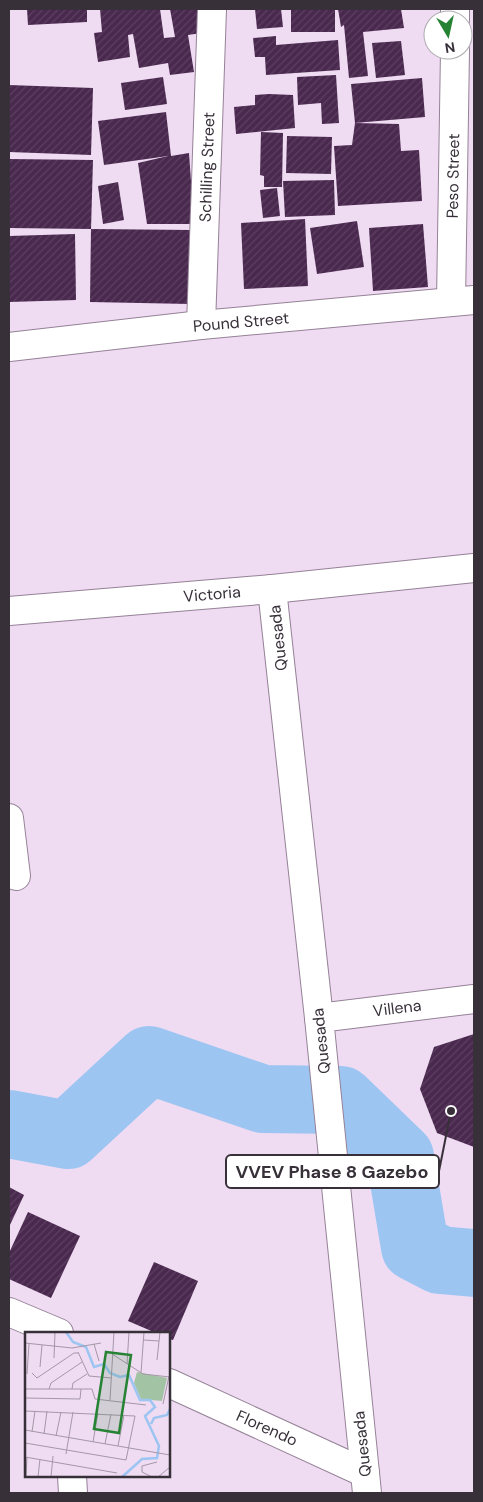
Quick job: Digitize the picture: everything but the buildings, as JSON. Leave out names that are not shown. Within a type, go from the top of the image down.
[{"type":"street","name":"Schilling Street","points":[[201,325],[212,9]]},
{"type":"street","name":"Peso Street","points":[[455,60],[463,301]]},
{"type":"street","name":"Pound Street","points":[[9,347],[201,325],[463,301]]},
{"type":"street","name":"Victoria","points":[[9,611],[272,589],[474,568]]},
{"type":"street","name":"Quesada","points":[[272,589],[319,1018],[366,1483]]},
{"type":"street","points":[[9,818],[16,876]]},
{"type":"street","name":"Villena","points":[[319,1018],[474,999]]},
{"type":"street","points":[[9,1312],[57,1332]]},
{"type":"street","name":"Florendo","points":[[170,1384],[366,1483]]},
{"type":"street","points":[[72,1477],[73,1493]]},
{"type":"waterway","points":[[9,1124],[68,1135],[149,1060],[263,1099],[341,1100],[400,1157],[415,1247],[440,1260],[474,1263]]},
{"type":"place","name":"VVEV Phase 8 Gazebo","points":[[451,1111]]}]
